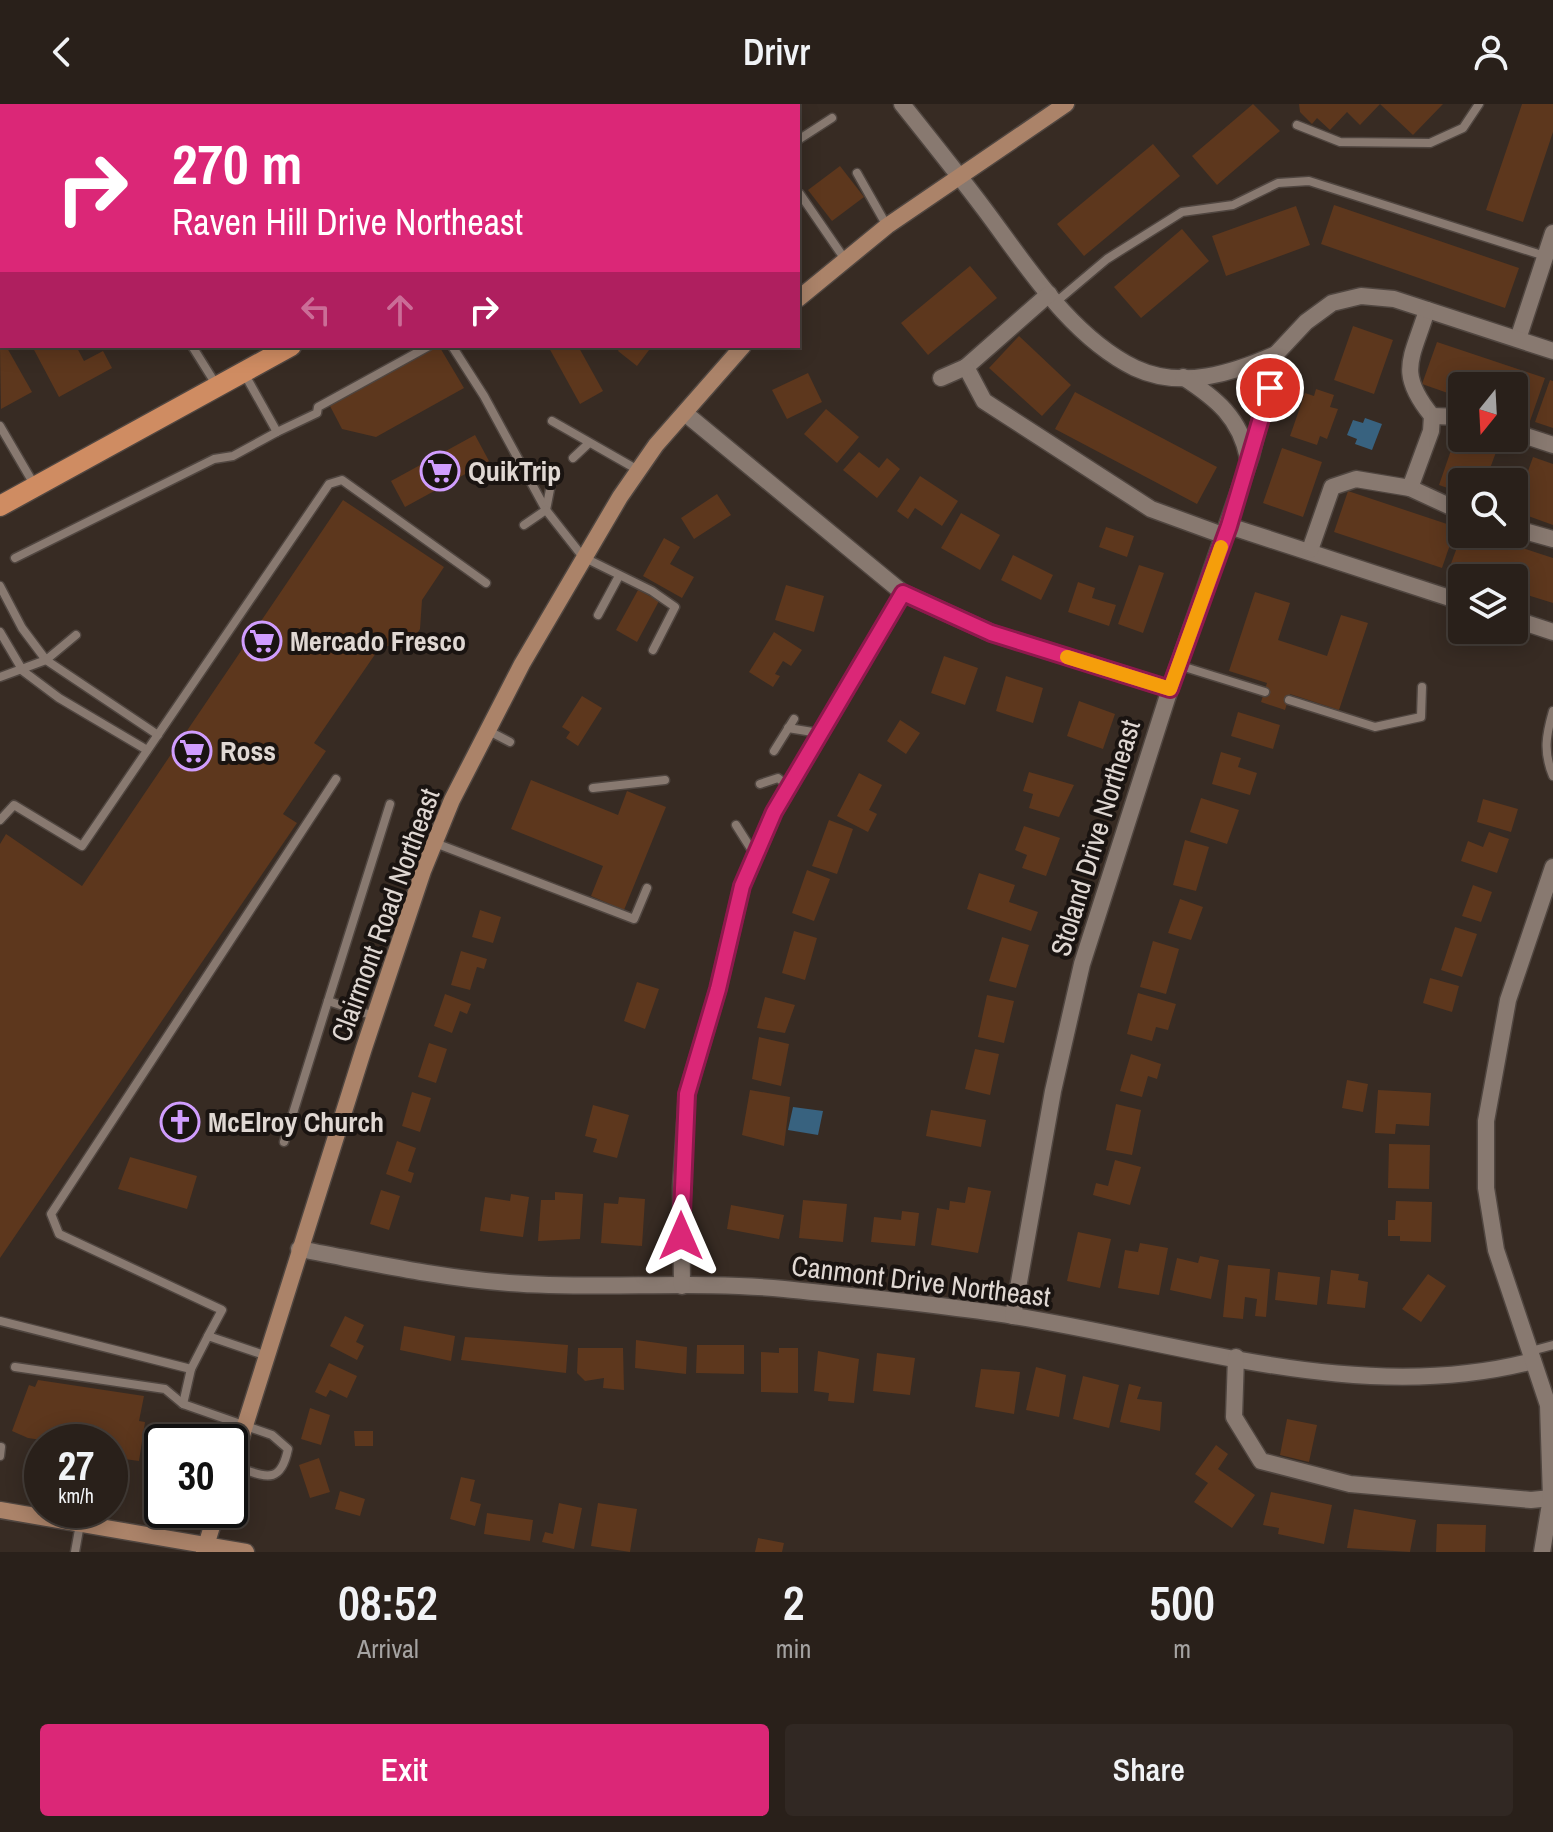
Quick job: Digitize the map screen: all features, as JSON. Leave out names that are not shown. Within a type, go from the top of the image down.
[{"type":"main road","points":[[800,297],[844,258],[887,226],[1066,104]]},
{"type":"main road","points":[[0,506],[287,348]]},
{"type":"main road","name":"Clairmont Road Northeast","points":[[246,1424],[374,1016],[434,842],[486,730],[583,557],[638,471],[741,348]]},
{"type":"main road","points":[[0,1510],[24,1514]]},
{"type":"main road","points":[[100,1528],[205,1549],[246,1552]]},
{"type":"main road","points":[[205,1549],[211,1528]]},
{"type":"street","points":[[902,104],[1052,298],[1096,343],[1137,368],[1198,379],[1238,371],[1276,354],[1306,322],[1332,303],[1361,296],[1394,299],[1553,351]]},
{"type":"street","points":[[1518,339],[1549,257],[1553,233]]},
{"type":"street","points":[[941,378],[966,367],[1052,298]]},
{"type":"street","points":[[1410,488],[1431,431],[1432,416],[1415,395],[1407,366],[1427,310]]},
{"type":"street","name":"Stoland Drive Northeast","points":[[1013,1316],[1053,1091],[1082,964],[1178,665],[1249,464],[1276,354]]},
{"type":"street","points":[[966,367],[984,401],[1151,509],[1310,550],[1448,597]]},
{"type":"street","points":[[1182,377],[1227,409],[1244,435],[1249,464]]},
{"type":"street","points":[[686,414],[903,593],[991,633],[1170,689]]},
{"type":"street","points":[[1432,416],[1448,417]]},
{"type":"street","points":[[1528,437],[1553,445]]},
{"type":"street","points":[[1310,550],[1332,487],[1356,479],[1410,488],[1448,506]]},
{"type":"street","points":[[1528,532],[1553,539]]},
{"type":"street","points":[[682,1286],[681,1186],[687,1094],[718,989],[742,886],[788,786],[903,593]]},
{"type":"street","points":[[1528,628],[1553,632]]},
{"type":"street","points":[[1542,1552],[1551,1498],[1548,1405],[1496,1250],[1486,1188],[1486,1121],[1508,1000],[1553,867]]},
{"type":"street","name":"Canmont Drive Northeast","points":[[299,1249],[448,1277],[496,1282],[780,1288],[1013,1316],[1341,1374],[1397,1378],[1496,1371],[1532,1356]]},
{"type":"street","points":[[1236,1357],[1234,1417],[1261,1461],[1350,1484],[1531,1500],[1551,1498]]},
{"type":"lane","points":[[1297,125],[1340,142],[1430,143],[1463,128],[1479,104]]},
{"type":"lane","points":[[800,139],[832,118]]},
{"type":"lane","points":[[857,173],[887,226]]},
{"type":"lane","points":[[1052,298],[1157,225],[1182,212],[1233,205],[1278,183],[1309,181],[1549,257]]},
{"type":"lane","points":[[800,194],[844,258]]},
{"type":"lane","points":[[193,348],[218,386]]},
{"type":"lane","points":[[15,558],[214,459],[233,456],[317,413],[318,407],[425,348]]},
{"type":"lane","points":[[453,348],[484,396],[546,510],[583,557],[675,607],[653,650]]},
{"type":"lane","points":[[243,372],[277,432]]},
{"type":"lane","points":[[552,421],[638,471]]},
{"type":"lane","points":[[0,426],[36,487]]},
{"type":"lane","points":[[573,458],[589,443]]},
{"type":"lane","points":[[524,525],[546,510],[553,474],[558,471]]},
{"type":"lane","points":[[0,820],[14,805],[82,846],[329,484],[342,480],[486,583]]},
{"type":"lane","points":[[598,615],[619,576]]},
{"type":"lane","points":[[0,586],[22,628],[46,660],[158,735]]},
{"type":"lane","points":[[0,632],[23,671],[59,698],[147,750]]},
{"type":"lane","points":[[0,677],[46,660],[76,635]]},
{"type":"lane","points":[[1178,665],[1265,692]]},
{"type":"lane","points":[[1289,700],[1375,727],[1421,717],[1422,687]]},
{"type":"lane","points":[[1553,711],[1545,739],[1547,762],[1553,776]]},
{"type":"lane","points":[[774,751],[794,719]]},
{"type":"lane","points":[[788,728],[819,733]]},
{"type":"lane","points":[[486,730],[510,742]]},
{"type":"lane","points":[[760,784],[778,778],[788,786]]},
{"type":"lane","points":[[183,1404],[191,1369],[222,1310],[59,1234],[51,1214],[336,779]]},
{"type":"lane","points":[[593,788],[665,780]]},
{"type":"lane","points":[[284,1142],[390,804]]},
{"type":"lane","points":[[736,825],[756,856]]},
{"type":"lane","points":[[434,842],[634,919],[647,888]]},
{"type":"lane","points":[[328,1001],[374,1016]]},
{"type":"lane","points":[[0,1321],[191,1369]]},
{"type":"lane","points":[[208,1336],[267,1356]]},
{"type":"lane","points":[[1532,1356],[1553,1345]]},
{"type":"lane","points":[[15,1367],[165,1389],[183,1404],[246,1424]]},
{"type":"lane","points":[[248,1425],[282,1440],[288,1449],[283,1470],[269,1477],[248,1473]]},
{"type":"lane","points":[[75,1552],[79,1528]]},
{"type":"water","points":[[1365,418],[1382,424],[1372,450],[1355,444],[1357,439],[1347,435],[1353,420],[1363,423]]},
{"type":"water","points":[[793,1107],[823,1111],[818,1135],[788,1130]]},
{"type":"building","points":[[1253,104],[1280,131],[1217,185],[1192,156]]},
{"type":"building","points":[[1299,104],[1380,104],[1360,125],[1347,112],[1330,130],[1317,118],[1312,124],[1300,112]]},
{"type":"building","points":[[1380,104],[1443,104],[1413,135]]},
{"type":"building","points":[[1522,104],[1553,104],[1553,132],[1523,222],[1486,210]]},
{"type":"building","points":[[1153,144],[1180,176],[1084,256],[1057,224]]},
{"type":"building","points":[[840,166],[864,197],[832,221],[808,190]]},
{"type":"building","points":[[1334,205],[1519,268],[1505,308],[1321,244]]},
{"type":"building","points":[[1296,206],[1310,245],[1226,276],[1212,236]]},
{"type":"building","points":[[1182,229],[1209,261],[1141,318],[1114,287]]},
{"type":"building","points":[[970,266],[997,298],[928,355],[901,323]]},
{"type":"building","points":[[1353,326],[1393,340],[1374,394],[1334,380]]},
{"type":"building","points":[[1019,336],[1071,385],[1042,416],[989,368]]},
{"type":"building","points":[[1437,342],[1527,372],[1448,372],[1448,393],[1422,384]]},
{"type":"building","points":[[0,348],[7,348],[32,392],[1,409]]},
{"type":"building","points":[[33,348],[77,348],[84,361],[103,351],[112,368],[59,397]]},
{"type":"building","points":[[435,348],[440,348],[464,388],[376,437],[342,429],[330,406]]},
{"type":"building","points":[[549,348],[579,348],[603,391],[580,404]]},
{"type":"building","points":[[620,348],[650,348],[637,366],[618,351]]},
{"type":"building","points":[[1528,372],[1545,378],[1528,420]]},
{"type":"building","points":[[808,373],[822,402],[787,419],[772,390]]},
{"type":"building","points":[[1550,380],[1553,381],[1553,428],[1535,422]]},
{"type":"building","points":[[1316,389],[1334,395],[1330,407],[1338,409],[1327,439],[1320,436],[1317,445],[1290,436],[1305,393],[1314,396]]},
{"type":"building","points":[[1075,392],[1217,467],[1197,504],[1055,429]]},
{"type":"building","points":[[826,409],[859,437],[837,463],[804,434]]},
{"type":"building","name":"QuikTrip","points":[[475,435],[489,461],[405,507],[391,481]]},
{"type":"building","points":[[1282,448],[1322,462],[1303,517],[1263,503]]},
{"type":"building","points":[[859,452],[879,468],[887,458],[900,469],[877,498],[843,470]]},
{"type":"building","points":[[1450,452],[1496,452],[1490,468],[1448,468],[1448,488],[1439,485]]},
{"type":"building","points":[[1533,457],[1553,464],[1553,525],[1528,516],[1528,471]]},
{"type":"building","points":[[920,476],[958,501],[942,526],[915,508],[908,519],[897,511]]},
{"type":"building","points":[[1348,491],[1448,524],[1449,548],[1442,568],[1334,532]]},
{"type":"building","points":[[717,494],[731,515],[694,539],[681,518]]},
{"type":"building","points":[[343,500],[444,567],[422,600],[420,629],[410,644],[399,637],[392,646],[385,646],[379,655],[376,653],[314,743],[326,751],[283,814],[297,823],[0,1258],[0,844],[6,834],[82,886]]},
{"type":"building","points":[[961,513],[1000,535],[980,570],[941,548]]},
{"type":"building","points":[[1106,527],[1134,536],[1127,557],[1099,547]]},
{"type":"building","points":[[664,538],[680,547],[670,564],[694,577],[682,598],[643,576]]},
{"type":"building","points":[[1457,548],[1523,548],[1553,558],[1553,603],[1528,595],[1528,564],[1451,564]]},
{"type":"building","points":[[1013,555],[1053,575],[1041,600],[1001,580]]},
{"type":"building","points":[[1139,565],[1164,573],[1143,633],[1118,624]]},
{"type":"building","points":[[1078,582],[1095,588],[1092,598],[1116,605],[1109,626],[1068,612]]},
{"type":"building","points":[[786,585],[824,596],[814,632],[775,620]]},
{"type":"building","points":[[638,590],[659,601],[637,642],[616,630]]},
{"type":"building","points":[[1255,592],[1290,603],[1278,640],[1327,656],[1341,615],[1368,623],[1339,710],[1290,694],[1285,710],[1261,702],[1267,683],[1229,671]]},
{"type":"building","points":[[774,632],[802,650],[791,666],[783,661],[775,674],[780,676],[773,687],[749,672]]},
{"type":"building","points":[[944,656],[978,668],[965,705],[931,693]]},
{"type":"building","points":[[1006,676],[1043,688],[1033,723],[996,711]]},
{"type":"building","points":[[582,696],[602,708],[578,746],[566,738],[570,732],[562,727]]},
{"type":"building","points":[[1079,701],[1115,714],[1103,749],[1067,736]]},
{"type":"building","points":[[1238,712],[1280,725],[1273,749],[1231,736]]},
{"type":"building","points":[[900,720],[920,733],[906,754],[887,741]]},
{"type":"building","points":[[1221,752],[1241,758],[1238,767],[1257,773],[1250,795],[1212,784]]},
{"type":"building","points":[[1029,772],[1074,785],[1059,817],[1029,808],[1033,794],[1023,791]]},
{"type":"building","points":[[859,773],[882,785],[869,810],[877,814],[868,832],[837,816]]},
{"type":"building","points":[[531,780],[618,815],[627,791],[666,807],[624,910],[591,896],[603,866],[511,829]]},
{"type":"building","points":[[1201,798],[1239,810],[1227,844],[1190,832]]},
{"type":"building","points":[[1483,799],[1518,809],[1511,832],[1477,822]]},
{"type":"building","points":[[829,820],[853,829],[837,874],[812,866]]},
{"type":"building","points":[[1024,826],[1060,838],[1046,876],[1022,868],[1027,855],[1015,850]]},
{"type":"building","points":[[1489,832],[1509,839],[1497,873],[1461,861],[1468,841],[1483,847]]},
{"type":"building","points":[[1185,840],[1209,847],[1196,891],[1173,885]]},
{"type":"building","points":[[807,870],[830,879],[814,921],[792,913]]},
{"type":"building","points":[[979,873],[1015,885],[1009,902],[1038,912],[1031,931],[967,909]]},
{"type":"building","points":[[1473,885],[1492,892],[1481,922],[1462,916]]},
{"type":"building","points":[[1180,899],[1203,907],[1191,940],[1168,933]]},
{"type":"building","points":[[480,910],[501,917],[493,943],[472,937]]},
{"type":"building","points":[[1455,927],[1477,934],[1462,977],[1441,970]]},
{"type":"building","points":[[794,931],[817,938],[805,980],[782,973]]},
{"type":"building","points":[[1002,937],[1029,945],[1016,988],[989,981]]},
{"type":"building","points":[[1153,941],[1179,949],[1166,994],[1140,987]]},
{"type":"building","points":[[461,951],[487,959],[484,969],[477,967],[470,990],[451,985]]},
{"type":"building","points":[[1430,978],[1459,986],[1452,1012],[1423,1003]]},
{"type":"building","points":[[637,982],[659,989],[645,1029],[624,1021]]},
{"type":"building","points":[[1138,993],[1176,1004],[1168,1030],[1156,1027],[1152,1041],[1127,1034]]},
{"type":"building","points":[[445,994],[471,1004],[467,1014],[460,1011],[452,1033],[434,1026]]},
{"type":"building","points":[[987,995],[1014,1001],[1004,1043],[978,1037]]},
{"type":"building","points":[[765,997],[795,1005],[785,1033],[757,1028]]},
{"type":"building","points":[[759,1037],[789,1044],[781,1086],[752,1079]]},
{"type":"building","points":[[429,1043],[447,1049],[436,1083],[418,1077]]},
{"type":"building","points":[[975,1049],[999,1054],[990,1095],[965,1089]]},
{"type":"building","points":[[1131,1054],[1161,1064],[1157,1079],[1148,1076],[1142,1097],[1120,1091]]},
{"type":"building","points":[[1347,1080],[1368,1084],[1363,1112],[1342,1108]]},
{"type":"building","points":[[750,1090],[790,1097],[784,1146],[742,1135]]},
{"type":"building","points":[[1378,1090],[1431,1093],[1429,1126],[1396,1124],[1395,1134],[1375,1133]]},
{"type":"building","points":[[412,1092],[431,1098],[420,1132],[402,1126]]},
{"type":"building","points":[[1116,1104],[1141,1110],[1132,1155],[1106,1150]]},
{"type":"building","points":[[593,1105],[629,1115],[617,1158],[593,1152],[597,1139],[585,1136]]},
{"type":"building","points":[[931,1110],[986,1120],[981,1147],[926,1136]]},
{"type":"building","points":[[397,1141],[416,1148],[408,1171],[414,1173],[411,1183],[386,1174]]},
{"type":"building","points":[[1389,1144],[1430,1145],[1429,1189],[1388,1188]]},
{"type":"building","points":[[130,1157],[197,1176],[187,1209],[118,1189]]},
{"type":"building","points":[[1115,1160],[1141,1167],[1130,1205],[1093,1195],[1096,1183],[1108,1186]]},
{"type":"building","points":[[968,1187],[991,1191],[978,1253],[931,1245],[937,1208],[949,1210],[950,1201],[965,1203]]},
{"type":"building","points":[[381,1190],[400,1196],[389,1230],[370,1224]]},
{"type":"building","points":[[555,1192],[583,1194],[580,1239],[538,1241],[541,1200],[555,1200]]},
{"type":"building","points":[[511,1194],[529,1197],[523,1237],[480,1231],[485,1197],[510,1201]]},
{"type":"building","points":[[619,1197],[645,1199],[642,1246],[601,1243],[604,1203],[618,1204]]},
{"type":"building","points":[[803,1200],[847,1204],[843,1242],[799,1238]]},
{"type":"building","points":[[1396,1201],[1432,1202],[1431,1242],[1400,1241],[1400,1236],[1388,1236],[1388,1220],[1395,1220]]},
{"type":"building","points":[[731,1205],[784,1215],[779,1239],[727,1229]]},
{"type":"building","points":[[902,1211],[919,1213],[915,1246],[871,1242],[874,1217],[901,1220]]},
{"type":"building","points":[[1078,1232],[1111,1239],[1100,1288],[1067,1281]]},
{"type":"building","points":[[1140,1243],[1168,1248],[1159,1295],[1118,1288],[1125,1250],[1138,1252]]},
{"type":"building","points":[[1200,1256],[1219,1260],[1211,1299],[1170,1290],[1177,1258],[1198,1263]]},
{"type":"building","points":[[1228,1265],[1270,1269],[1266,1317],[1255,1316],[1257,1299],[1245,1297],[1243,1319],[1223,1317]]},
{"type":"building","points":[[1331,1270],[1359,1274],[1358,1280],[1368,1282],[1365,1308],[1327,1304]]},
{"type":"building","points":[[1278,1272],[1320,1277],[1317,1305],[1275,1300]]},
{"type":"building","points":[[1428,1274],[1446,1286],[1421,1322],[1402,1309]]},
{"type":"building","points":[[345,1316],[364,1325],[356,1342],[364,1346],[357,1360],[330,1346]]},
{"type":"building","points":[[404,1326],[455,1336],[451,1361],[400,1350]]},
{"type":"building","points":[[465,1337],[568,1345],[566,1373],[461,1360]]},
{"type":"building","points":[[636,1340],[687,1347],[686,1374],[635,1368]]},
{"type":"building","points":[[697,1345],[744,1345],[744,1374],[696,1373]]},
{"type":"building","points":[[578,1348],[623,1348],[624,1390],[603,1388],[604,1378],[585,1381],[577,1373]]},
{"type":"building","points":[[779,1348],[798,1348],[798,1393],[761,1392],[761,1352],[779,1353]]},
{"type":"building","points":[[818,1351],[859,1359],[854,1403],[828,1401],[829,1393],[814,1391]]},
{"type":"building","points":[[877,1353],[915,1358],[910,1395],[873,1391]]},
{"type":"building","points":[[329,1363],[357,1376],[347,1398],[330,1390],[326,1397],[315,1392]]},
{"type":"building","points":[[1036,1367],[1066,1375],[1059,1417],[1026,1410]]},
{"type":"building","points":[[981,1369],[1020,1372],[1014,1414],[975,1407]]},
{"type":"building","points":[[1083,1376],[1119,1385],[1109,1428],[1073,1419]]},
{"type":"building","points":[[38,1380],[144,1396],[139,1421],[145,1422],[139,1461],[128,1459],[128,1424],[24,1424],[24,1436],[12,1431],[29,1385],[35,1387]]},
{"type":"building","points":[[1129,1384],[1141,1387],[1137,1399],[1162,1402],[1160,1431],[1120,1422]]},
{"type":"building","points":[[310,1408],[330,1415],[321,1445],[301,1439]]},
{"type":"building","points":[[1287,1419],[1317,1425],[1309,1462],[1280,1455]]},
{"type":"building","points":[[354,1431],[373,1431],[373,1446],[355,1446]]},
{"type":"building","points":[[1216,1445],[1228,1454],[1218,1469],[1255,1495],[1232,1528],[1194,1502],[1208,1483],[1195,1474]]},
{"type":"building","points":[[319,1458],[330,1492],[310,1498],[299,1465]]},
{"type":"building","points":[[461,1477],[475,1480],[470,1501],[481,1504],[475,1526],[450,1519]]},
{"type":"building","points":[[340,1491],[365,1499],[360,1516],[335,1509]]},
{"type":"building","points":[[1271,1492],[1332,1505],[1324,1544],[1278,1534],[1279,1528],[1263,1525]]},
{"type":"building","points":[[559,1503],[582,1508],[574,1549],[542,1542],[545,1532],[553,1534]]},
{"type":"building","points":[[598,1503],[637,1509],[630,1552],[591,1546]]},
{"type":"building","points":[[1354,1509],[1416,1520],[1410,1552],[1347,1548]]},
{"type":"building","points":[[487,1513],[533,1520],[530,1541],[484,1534]]},
{"type":"building","points":[[1437,1524],[1486,1525],[1485,1552],[1436,1552]]},
{"type":"building","points":[[758,1538],[784,1543],[782,1552],[755,1552]]},
{"type":"slow traffic","points":[[1067,657],[1170,689],[1221,547]]},
{"type":"place","name":"QuikTrip","points":[[440,471]]},
{"type":"place","name":"Mercado Fresco","points":[[262,641]]},
{"type":"place","name":"Ross","points":[[192,751]]},
{"type":"place","name":"McElroy Church","points":[[180,1122]]},
{"type":"route","points":[[681,1236],[687,1094],[718,989],[742,886],[774,812],[856,667],[903,593],[991,633],[1170,689],[1229,526],[1270,388]]}]
